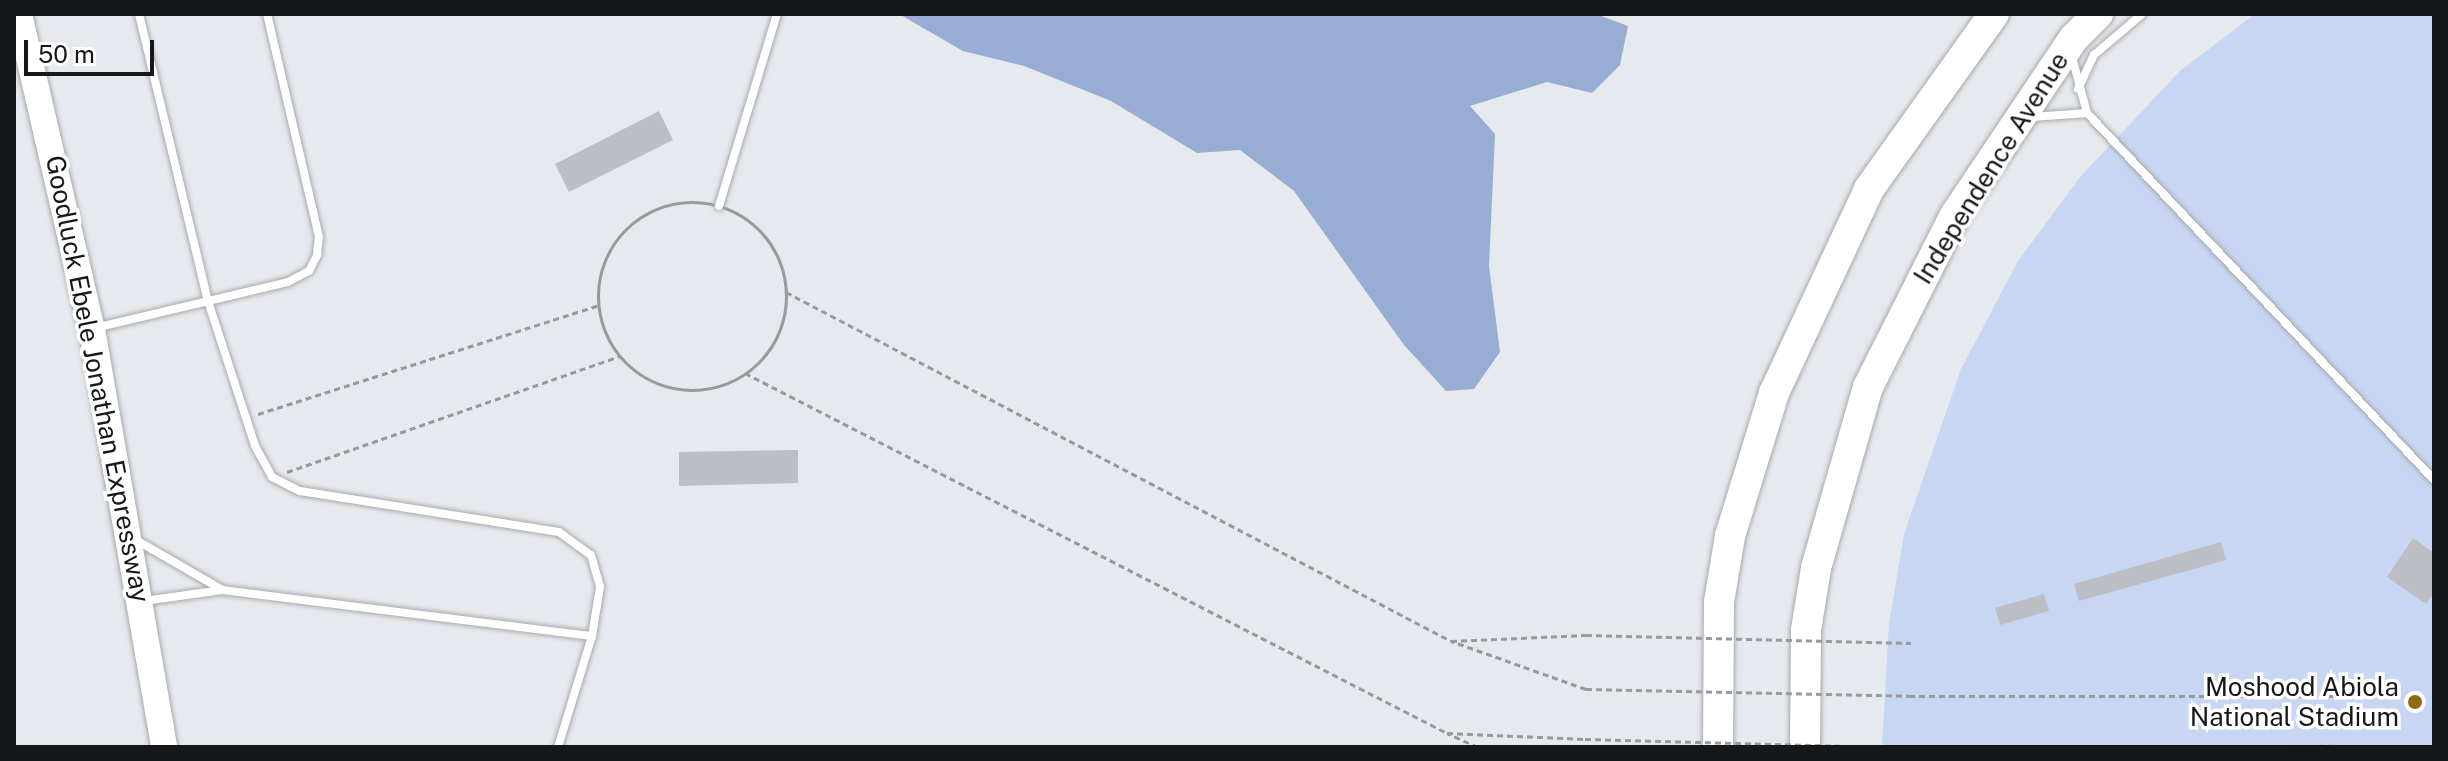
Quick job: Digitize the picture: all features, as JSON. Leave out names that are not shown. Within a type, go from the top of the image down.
[{"type":"highway","points":[[1718,747],[1719,602],[1730,536],[1774,393],[1869,189],[1994,14]]},
{"type":"highway","name":"Independence Avenue","points":[[1805,747],[1806,630],[1822,541],[1850,437],[1918,280],[2074,38],[2098,14]]},
{"type":"main road","name":"Goodluck Ebele Jonathan Expressway","points":[[19,14],[92,329],[143,601],[164,747]]},
{"type":"lane","points":[[139,14],[208,301],[246,418],[272,477],[300,491],[559,532],[591,555],[600,587],[592,636],[558,747]]},
{"type":"lane","points":[[92,329],[288,282],[309,271],[317,255],[319,237],[267,14]]},
{"type":"lane","points":[[719,206],[777,14]]},
{"type":"lane","points":[[2078,90],[2094,55],[2142,14]]},
{"type":"lane","points":[[2074,38],[2072,67],[2087,113],[2434,480]]},
{"type":"lane","points":[[2018,121],[2045,112],[2087,113]]},
{"type":"lane","points":[[132,538],[222,590]]},
{"type":"lane","points":[[143,601],[222,590],[592,636]]},
{"type":"path","points":[[679,203],[719,206],[764,235],[780,262],[786,292],[776,338],[745,373],[717,387],[686,390],[643,376],[620,356],[599,305],[607,257],[636,221],[679,203]]},
{"type":"path","points":[[786,292],[1451,641],[1586,689],[1909,696],[2340,696]]},
{"type":"path","points":[[246,418],[599,305]]},
{"type":"path","points":[[272,477],[620,356]]},
{"type":"path","points":[[745,373],[1478,747]]},
{"type":"path","points":[[1451,641],[1586,635],[1911,643]]},
{"type":"path","points":[[1447,733],[1897,747]]},
{"type":"path","points":[[1998,747],[2337,746]]},
{"type":"shaded area","points":[[899,14],[1596,14],[1628,26],[1620,65],[1592,93],[1547,82],[1470,106],[1495,134],[1489,266],[1500,352],[1474,389],[1446,391],[1404,345],[1294,191],[1240,150],[1197,153],[1111,101],[1024,66],[963,51]]},
{"type":"shaded area","points":[[2255,14],[2434,14],[2434,747],[1882,747],[1889,624],[1904,534],[1961,369],[2018,261],[2081,176],[2180,71]]},
{"type":"building","points":[[659,111],[673,140],[569,192],[555,164]]},
{"type":"building","points":[[798,450],[798,483],[679,486],[679,452]]},
{"type":"building","points":[[2413,538],[2434,553],[2434,593],[2426,604],[2387,577]]},
{"type":"building","points":[[2221,542],[2226,560],[2079,601],[2074,584]]},
{"type":"building","points":[[2044,594],[2049,611],[2000,625],[1995,608]]},
{"type":"place","name":"Moshood Abiola National Stadium","points":[[2415,702]]}]
